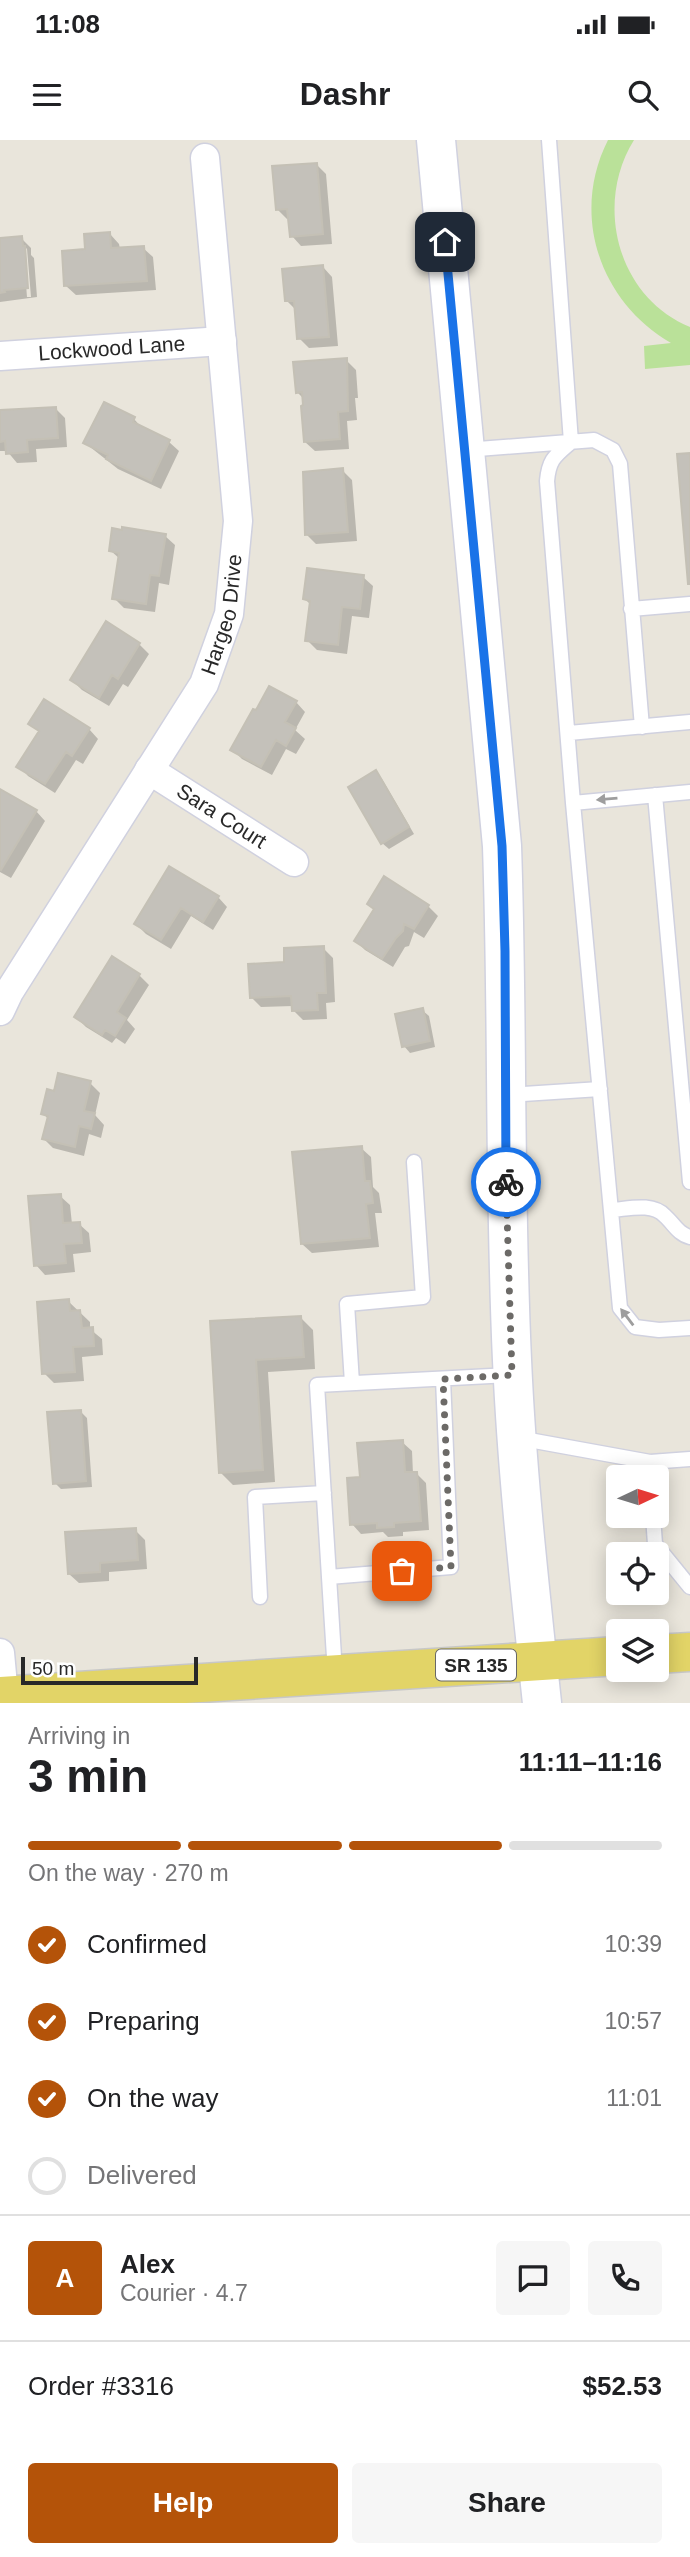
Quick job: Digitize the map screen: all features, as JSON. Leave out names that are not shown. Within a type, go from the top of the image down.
[{"type":"main road","points":[[436,140],[502,846],[512,1375],[542,1703]]},
{"type":"main road","points":[[669,1653],[690,1652]]},
{"type":"main road","name":"SR 135","points":[[2,1696],[210,1693],[335,1674],[606,1657]]},
{"type":"street","name":"Hargeo Drive","points":[[0,1011],[9,992],[204,684],[229,614],[238,521],[205,158]]},
{"type":"street","name":"Lockwood Lane","points":[[0,356],[222,341]]},
{"type":"street","name":"Sara Court","points":[[149,770],[294,862]]},
{"type":"street","points":[[0,1653],[2,1696]]},
{"type":"lane","points":[[549,140],[571,442]]},
{"type":"lane","points":[[464,450],[594,440],[613,450],[620,464],[642,727]]},
{"type":"lane","points":[[571,442],[549,465],[547,481],[573,803],[620,1308],[635,1327],[659,1330],[690,1328]]},
{"type":"lane","points":[[631,609],[690,604]]},
{"type":"lane","points":[[569,733],[690,722]]},
{"type":"lane","points":[[573,803],[690,792]]},
{"type":"lane","points":[[655,795],[690,1182]]},
{"type":"lane","points":[[506,1095],[600,1089]]},
{"type":"lane","points":[[352,1383],[347,1304],[423,1297],[414,1162]]},
{"type":"lane","points":[[611,1210],[649,1207],[663,1213],[681,1234],[690,1237]]},
{"type":"lane","points":[[335,1674],[317,1385],[512,1375]]},
{"type":"lane","points":[[329,1577],[451,1567],[443,1379]]},
{"type":"lane","points":[[516,1437],[630,1465]]},
{"type":"lane","points":[[668,1465],[690,1459]]},
{"type":"lane","points":[[260,1597],[255,1497],[324,1493]]},
{"type":"lane","points":[[654,1528],[655,1544],[685,1574],[690,1587]]},
{"type":"green space","points":[[608,140],[634,140],[622,165],[616,192],[615,219],[620,246],[630,272],[645,294],[665,313],[690,327],[690,365],[645,369],[644,346],[671,343],[646,326],[626,305],[610,281],[599,254],[593,226],[592,198],[597,169]]},
{"type":"building","points":[[317,163],[323,234],[290,237],[287,209],[276,210],[272,166]]},
{"type":"building","points":[[110,232],[111,248],[144,246],[147,281],[64,286],[62,251],[85,249],[84,234]]},
{"type":"building","points":[[22,236],[28,288],[4,290],[5,292],[0,293],[0,238]]},
{"type":"building","points":[[323,265],[329,337],[297,339],[294,301],[285,301],[282,269]]},
{"type":"building","points":[[347,358],[348,411],[338,412],[340,439],[304,442],[302,392],[296,393],[293,362]]},
{"type":"building","points":[[104,402],[135,417],[133,422],[170,440],[151,481],[106,459],[108,455],[83,443]]},
{"type":"building","points":[[56,407],[58,438],[27,440],[28,452],[6,454],[5,441],[0,442],[0,410]]},
{"type":"building","points":[[690,453],[690,584],[688,584],[677,454]]},
{"type":"building","points":[[343,468],[348,532],[305,535],[303,472]]},
{"type":"building","points":[[122,527],[166,534],[159,576],[150,575],[146,604],[112,599],[119,553],[109,551],[112,528],[122,530]]},
{"type":"building","points":[[307,568],[364,575],[360,609],[342,607],[338,645],[305,641],[310,601],[303,599]]},
{"type":"building","points":[[106,621],[140,643],[118,679],[112,675],[99,698],[70,680]]},
{"type":"building","points":[[269,686],[297,701],[285,722],[296,728],[286,746],[276,740],[261,767],[230,750]]},
{"type":"building","points":[[44,699],[90,728],[72,756],[66,752],[45,784],[16,767],[39,731],[28,724]]},
{"type":"building","points":[[376,770],[409,827],[381,844],[348,787]]},
{"type":"building","points":[[0,789],[37,810],[1,870],[0,869]]},
{"type":"building","points":[[169,866],[219,896],[203,922],[181,908],[161,940],[134,924]]},
{"type":"building","points":[[384,876],[429,905],[414,929],[404,924],[403,931],[382,959],[354,941],[374,909],[367,904]]},
{"type":"building","points":[[324,946],[326,993],[317,993],[318,1010],[292,1011],[291,996],[250,998],[248,964],[284,962],[284,948]]},
{"type":"building","points":[[112,956],[140,974],[117,1012],[126,1018],[115,1036],[105,1030],[102,1035],[74,1017]]},
{"type":"building","points":[[423,1008],[430,1041],[402,1047],[395,1014]]},
{"type":"building","points":[[58,1073],[91,1081],[84,1111],[95,1113],[91,1129],[79,1126],[75,1147],[42,1139],[48,1116],[41,1114],[47,1089],[54,1091]]},
{"type":"building","points":[[362,1146],[365,1181],[370,1181],[373,1203],[366,1204],[370,1238],[301,1244],[292,1152]]},
{"type":"building","points":[[61,1194],[63,1223],[80,1222],[82,1243],[64,1244],[66,1263],[34,1266],[28,1196]]},
{"type":"building","points":[[69,1299],[70,1311],[80,1310],[82,1328],[93,1327],[94,1346],[73,1347],[75,1372],[42,1374],[37,1302]]},
{"type":"building","points":[[301,1316],[304,1357],[256,1360],[263,1470],[219,1473],[210,1321]]},
{"type":"building","points":[[81,1410],[86,1481],[53,1484],[47,1412]]},
{"type":"building","points":[[403,1440],[405,1472],[417,1472],[421,1521],[394,1523],[394,1527],[377,1528],[377,1523],[350,1525],[347,1478],[360,1477],[357,1443]]},
{"type":"building","points":[[136,1528],[138,1560],[100,1563],[100,1572],[68,1574],[65,1532]]},
{"type":"way so far","points":[[402,1571],[451,1567],[443,1379],[512,1375],[506,1182]]},
{"type":"route","points":[[445,242],[502,846],[506,1182]]}]
